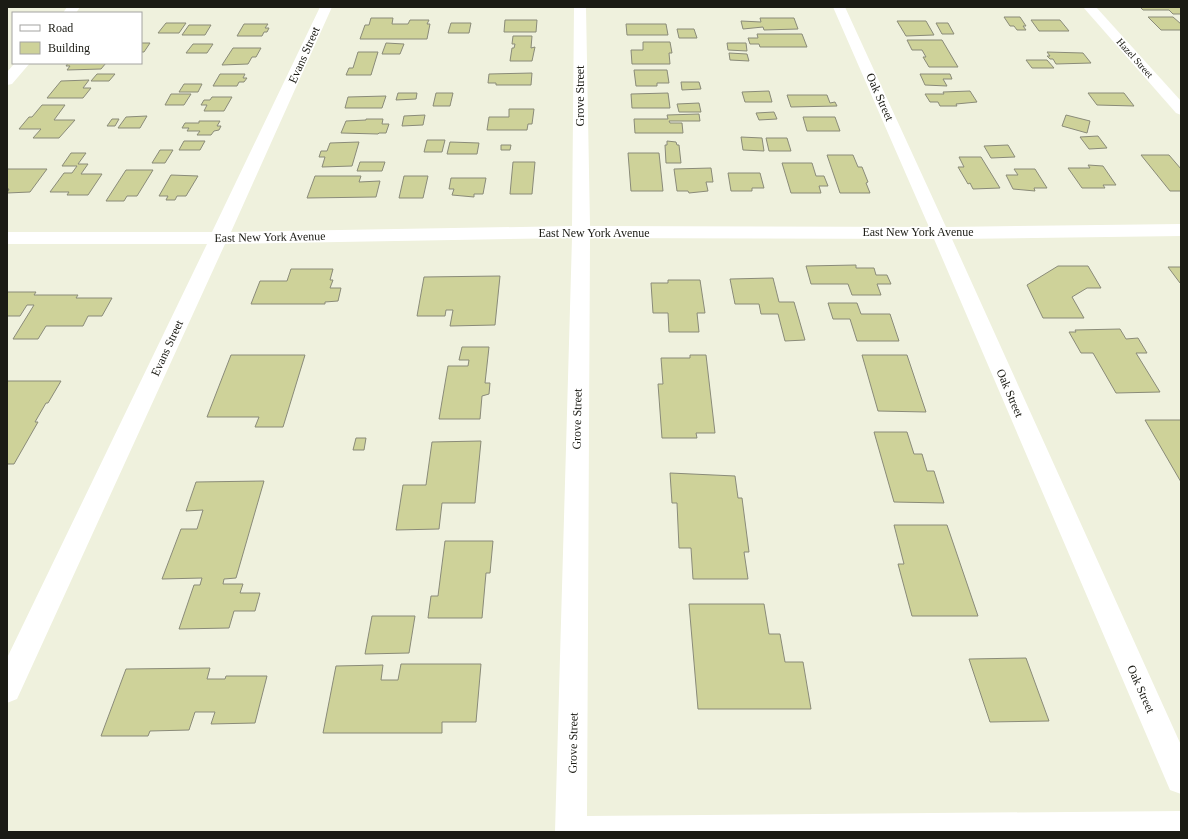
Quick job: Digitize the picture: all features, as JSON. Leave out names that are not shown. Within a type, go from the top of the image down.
[{"type":"street","name":"Evans Street","points":[[7,689],[326,7]]},
{"type":"street","name":"Grove Street","points":[[572,832],[577,438],[582,232],[580,7]]},
{"type":"street","name":"Oak Street","points":[[839,7],[941,233],[1181,779]]},
{"type":"street","name":"Hazel Street","points":[[1089,7],[1181,110]]},
{"type":"street","points":[[7,81],[22,64]]},
{"type":"street","name":"East New York Avenue","points":[[7,238],[218,238],[582,232],[941,233],[1181,230]]},
{"type":"street","points":[[580,832],[1181,827]]},
{"type":"building","points":[[1140,7],[1181,7],[1181,14],[1173,14],[1169,10],[1143,10]]},
{"type":"building","points":[[1004,17],[1020,17],[1026,26],[1023,26],[1026,30],[1017,30],[1014,26],[1010,26]]},
{"type":"building","points":[[1148,17],[1173,17],[1181,24],[1181,30],[1161,30]]},
{"type":"building","points":[[371,18],[393,18],[392,24],[408,24],[410,20],[429,20],[427,24],[430,24],[427,39],[360,39],[365,25],[369,25]]},
{"type":"building","points":[[760,18],[794,18],[798,29],[764,30],[763,27],[743,29],[741,21],[761,22]]},
{"type":"building","points":[[505,20],[537,20],[536,32],[504,32]]},
{"type":"building","points":[[1031,20],[1060,20],[1069,31],[1039,31]]},
{"type":"building","points":[[897,21],[926,21],[934,35],[906,36]]},
{"type":"building","points":[[166,23],[186,23],[179,33],[158,33]]},
{"type":"building","points":[[451,23],[471,23],[469,33],[448,33]]},
{"type":"building","points":[[936,23],[948,23],[954,34],[942,34]]},
{"type":"building","points":[[244,24],[268,24],[265,28],[269,28],[262,36],[237,36]]},
{"type":"building","points":[[626,24],[666,24],[668,35],[627,35]]},
{"type":"building","points":[[189,25],[211,25],[205,35],[182,35]]},
{"type":"building","points":[[677,29],[694,29],[697,38],[679,38]]},
{"type":"building","points":[[757,34],[802,34],[807,47],[760,47],[759,44],[750,44],[748,38],[758,38]]},
{"type":"building","points":[[513,36],[532,36],[531,48],[535,47],[532,61],[510,61],[512,48],[514,48],[515,44],[512,44]]},
{"type":"building","points":[[907,40],[942,40],[958,67],[929,67],[923,57],[926,57],[922,50],[912,50]]},
{"type":"building","points":[[643,42],[670,42],[672,53],[669,53],[670,64],[632,64],[631,50],[643,50]]},
{"type":"building","points":[[142,43],[150,43],[144,52],[142,52]]},
{"type":"building","points":[[386,43],[404,44],[400,54],[382,54]]},
{"type":"building","points":[[727,43],[746,43],[747,51],[728,50]]},
{"type":"building","points":[[193,44],[213,44],[207,53],[186,53]]},
{"type":"building","points":[[233,48],[261,48],[256,57],[252,57],[248,64],[222,65]]},
{"type":"building","points":[[358,52],[378,52],[371,75],[346,75],[349,68],[353,68]]},
{"type":"building","points":[[1047,52],[1083,53],[1091,63],[1056,64],[1053,59],[1050,59],[1047,56],[1050,56]]},
{"type":"building","points":[[729,53],[747,54],[749,61],[730,60]]},
{"type":"building","points":[[1026,60],[1047,60],[1054,68],[1032,68]]},
{"type":"building","points":[[67,64],[105,64],[101,69],[67,70],[70,66],[66,66]]},
{"type":"building","points":[[634,70],[667,70],[669,83],[657,83],[657,86],[636,86]]},
{"type":"building","points":[[532,73],[531,85],[496,85],[496,83],[488,83],[489,74]]},
{"type":"building","points":[[97,74],[115,74],[109,81],[91,81]]},
{"type":"building","points":[[220,74],[245,74],[243,78],[247,78],[244,82],[239,82],[237,86],[213,86]]},
{"type":"building","points":[[920,74],[950,74],[952,79],[943,79],[947,86],[925,85]]},
{"type":"building","points":[[89,80],[83,88],[91,88],[83,98],[47,98],[61,81]]},
{"type":"building","points":[[681,82],[699,82],[701,89],[682,90]]},
{"type":"building","points":[[184,84],[202,84],[198,92],[179,92]]},
{"type":"building","points":[[769,91],[772,102],[745,102],[742,92]]},
{"type":"building","points":[[970,91],[977,102],[956,104],[957,106],[940,106],[938,102],[930,102],[925,94],[944,94],[943,92]]},
{"type":"building","points":[[398,93],[417,93],[416,99],[396,100]]},
{"type":"building","points":[[436,93],[453,93],[450,106],[433,106]]},
{"type":"building","points":[[668,93],[670,108],[632,108],[631,94]]},
{"type":"building","points":[[1088,93],[1124,93],[1134,106],[1097,105]]},
{"type":"building","points":[[171,94],[191,94],[184,105],[165,105]]},
{"type":"building","points":[[787,95],[827,95],[830,103],[835,102],[837,106],[791,107]]},
{"type":"building","points":[[386,96],[382,108],[345,108],[348,97]]},
{"type":"building","points":[[212,97],[232,97],[224,111],[204,111],[207,105],[201,105],[204,100],[210,100]]},
{"type":"building","points":[[699,103],[701,112],[679,112],[677,104]]},
{"type":"building","points":[[42,105],[65,105],[54,120],[75,120],[59,138],[33,138],[41,129],[19,129]]},
{"type":"building","points":[[509,109],[534,109],[532,124],[528,124],[527,130],[487,130],[489,117],[509,117]]},
{"type":"building","points":[[774,112],[777,119],[759,120],[756,113]]},
{"type":"building","points":[[699,114],[700,121],[669,121],[670,123],[682,123],[683,133],[635,133],[634,119],[668,119],[667,115]]},
{"type":"building","points":[[425,115],[423,125],[402,126],[404,116]]},
{"type":"building","points":[[1066,115],[1090,121],[1087,133],[1062,126]]},
{"type":"building","points":[[147,116],[140,128],[118,128],[126,117]]},
{"type":"building","points":[[803,117],[835,117],[840,131],[807,131]]},
{"type":"building","points":[[112,119],[119,119],[115,126],[107,126]]},
{"type":"building","points":[[383,119],[382,124],[389,124],[386,133],[341,133],[346,121]]},
{"type":"building","points":[[199,121],[220,121],[217,126],[221,126],[219,130],[214,131],[211,135],[197,135],[200,131],[187,131],[189,128],[182,128],[185,123],[199,123]]},
{"type":"building","points":[[1098,136],[1107,148],[1089,149],[1080,137]]},
{"type":"building","points":[[741,137],[762,138],[764,151],[743,150]]},
{"type":"building","points":[[766,138],[787,138],[791,151],[769,151]]},
{"type":"building","points":[[427,140],[445,140],[442,152],[424,152]]},
{"type":"building","points":[[184,141],[205,141],[200,150],[179,150]]},
{"type":"building","points":[[667,141],[676,142],[677,145],[679,145],[681,163],[666,163],[665,145],[667,145]]},
{"type":"building","points":[[359,142],[352,166],[322,167],[325,157],[319,157],[321,151],[327,151],[330,143]]},
{"type":"building","points":[[450,142],[479,143],[477,154],[447,154]]},
{"type":"building","points":[[501,145],[511,145],[510,150],[501,150]]},
{"type":"building","points":[[1008,145],[1015,157],[991,158],[984,146]]},
{"type":"building","points":[[160,150],[173,150],[165,163],[152,163]]},
{"type":"building","points":[[71,153],[86,153],[78,164],[88,164],[81,174],[102,174],[88,195],[67,195],[69,192],[50,192],[64,173],[72,173],[77,166],[62,166]]},
{"type":"building","points":[[628,153],[659,153],[663,191],[631,191]]},
{"type":"building","points":[[827,155],[853,155],[858,167],[862,167],[868,182],[866,183],[870,193],[840,193]]},
{"type":"building","points":[[1141,155],[1169,155],[1181,169],[1181,191],[1170,191]]},
{"type":"building","points":[[959,157],[981,157],[1000,188],[973,189],[970,183],[968,184],[958,167],[964,167]]},
{"type":"building","points":[[360,162],[385,162],[382,171],[357,171]]},
{"type":"building","points":[[513,162],[535,162],[532,194],[510,194]]},
{"type":"building","points":[[782,163],[812,163],[816,176],[824,176],[828,186],[819,186],[821,193],[791,193]]},
{"type":"building","points":[[1088,165],[1103,166],[1116,185],[1103,185],[1105,188],[1082,188],[1068,168],[1090,168]]},
{"type":"building","points":[[711,168],[713,182],[706,182],[708,191],[689,193],[688,191],[677,191],[674,169]]},
{"type":"building","points":[[7,169],[47,169],[30,192],[7,193],[9,189],[7,189]]},
{"type":"building","points":[[1014,169],[1035,169],[1047,188],[1034,188],[1035,191],[1013,189],[1006,175],[1018,175]]},
{"type":"building","points":[[126,170],[153,170],[137,196],[127,196],[124,201],[106,201]]},
{"type":"building","points":[[728,173],[760,173],[764,188],[752,188],[752,191],[731,191]]},
{"type":"building","points":[[171,175],[198,176],[186,196],[177,196],[175,200],[166,200],[168,196],[159,196]]},
{"type":"building","points":[[315,176],[361,176],[359,182],[380,181],[376,197],[307,198]]},
{"type":"building","points":[[404,176],[428,176],[423,198],[399,198]]},
{"type":"building","points":[[451,178],[486,178],[483,194],[474,194],[474,197],[452,195],[454,189],[449,189]]},
{"type":"building","points":[[856,265],[856,268],[874,268],[876,275],[887,275],[891,284],[877,284],[881,295],[852,295],[848,284],[811,284],[806,266]]},
{"type":"building","points":[[1058,266],[1088,266],[1101,288],[1087,288],[1072,297],[1084,318],[1043,318],[1027,285]]},
{"type":"building","points":[[1168,267],[1181,267],[1181,283],[1180,283]]},
{"type":"building","points":[[291,269],[333,269],[330,280],[333,280],[330,288],[341,288],[338,301],[325,302],[325,304],[251,304],[260,281],[287,281]]},
{"type":"building","points":[[500,276],[495,325],[450,326],[453,310],[446,310],[445,316],[417,316],[424,277]]},
{"type":"building","points":[[773,278],[779,302],[794,302],[805,340],[785,341],[778,314],[761,314],[759,304],[735,304],[730,279]]},
{"type":"building","points":[[668,280],[700,280],[705,313],[697,313],[699,332],[669,332],[668,313],[653,313],[651,283],[668,283]]},
{"type":"building","points":[[7,292],[36,292],[34,295],[78,295],[76,298],[112,298],[102,316],[88,316],[83,326],[46,326],[38,339],[13,339],[34,305],[27,305],[20,316],[7,316]]},
{"type":"building","points":[[828,303],[857,303],[861,314],[890,314],[899,341],[857,341],[850,319],[833,319]]},
{"type":"building","points":[[1120,329],[1126,339],[1138,338],[1147,353],[1136,353],[1160,392],[1116,393],[1093,353],[1081,353],[1069,332],[1076,332],[1075,330]]},
{"type":"building","points":[[462,347],[489,347],[485,383],[490,383],[489,394],[482,396],[480,419],[439,419],[448,366],[468,366],[469,360],[459,360]]},
{"type":"building","points":[[231,355],[305,355],[283,427],[255,427],[259,417],[207,417]]},
{"type":"building","points":[[690,355],[706,355],[715,433],[696,433],[697,438],[662,438],[658,384],[663,384],[661,358],[690,358]]},
{"type":"building","points":[[862,355],[907,355],[926,412],[878,411]]},
{"type":"building","points":[[7,381],[61,381],[35,422],[38,422],[14,464],[7,464]]},
{"type":"building","points":[[1145,420],[1181,420],[1181,482]]},
{"type":"building","points":[[874,432],[907,432],[914,454],[922,454],[927,471],[934,471],[944,503],[894,502]]},
{"type":"building","points":[[356,438],[366,438],[364,450],[353,450]]},
{"type":"building","points":[[481,441],[475,503],[442,503],[439,529],[396,530],[403,485],[426,485],[432,442]]},
{"type":"building","points":[[670,473],[735,476],[738,498],[742,498],[749,552],[744,552],[748,579],[693,579],[691,548],[679,548],[677,503],[672,503]]},
{"type":"building","points":[[264,481],[236,578],[224,579],[223,584],[243,584],[240,593],[260,593],[255,611],[234,611],[229,628],[179,629],[194,585],[200,585],[202,578],[162,579],[181,529],[197,529],[203,510],[186,511],[196,482]]},
{"type":"building","points":[[894,525],[947,525],[978,616],[912,616],[898,564],[904,564]]},
{"type":"building","points":[[445,541],[493,541],[490,573],[486,573],[482,618],[428,618],[431,596],[438,596]]},
{"type":"building","points":[[689,604],[764,604],[769,634],[780,634],[785,662],[803,662],[811,709],[698,709]]},
{"type":"building","points":[[372,616],[415,616],[409,653],[365,654]]},
{"type":"building","points":[[1026,658],[1049,721],[990,722],[969,659]]},
{"type":"building","points":[[401,664],[481,664],[476,722],[442,722],[442,733],[323,733],[336,666],[383,665],[381,680],[398,680]]},
{"type":"building","points":[[210,668],[207,679],[225,679],[226,676],[267,676],[255,723],[211,724],[215,712],[195,712],[189,730],[150,731],[148,736],[101,736],[126,669]]}]
